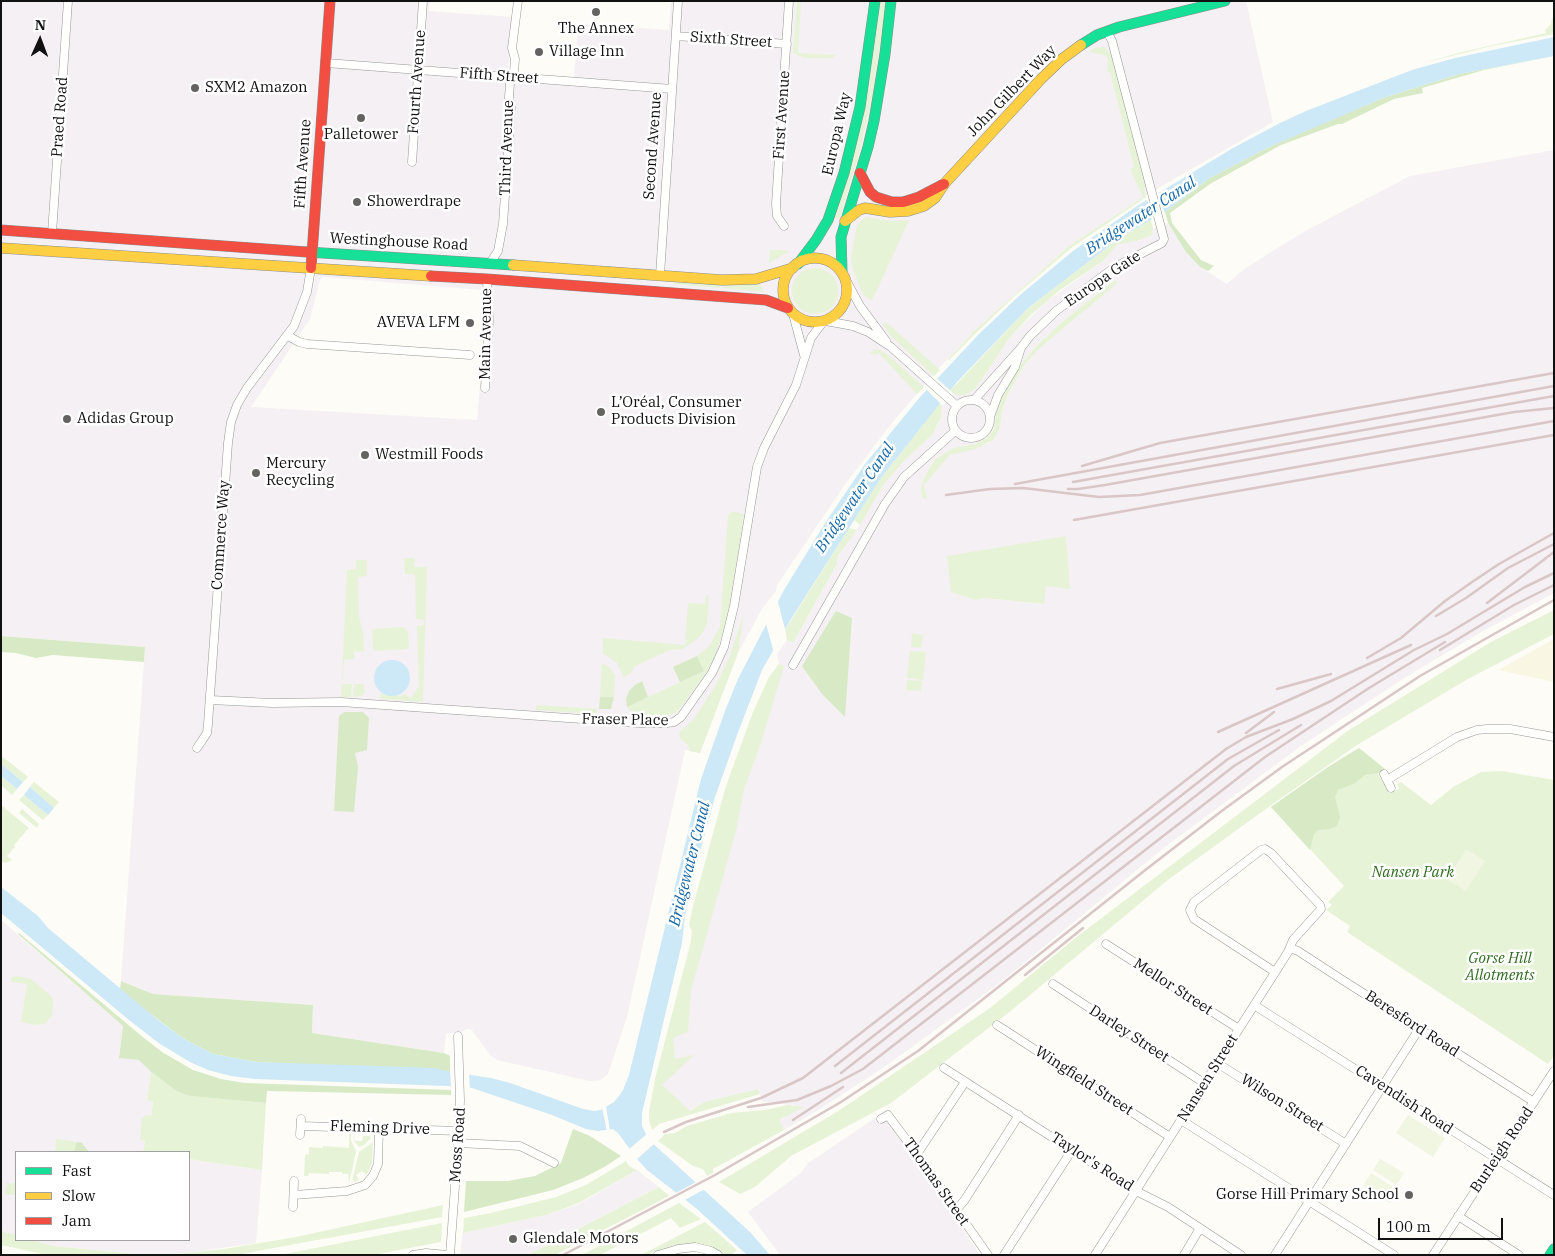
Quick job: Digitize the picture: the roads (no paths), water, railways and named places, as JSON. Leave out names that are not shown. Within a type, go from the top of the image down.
[{"type":"main road","name":"Fifth Avenue","points":[[311,268],[330,1]]},
{"type":"main road","name":"Europa Way","points":[[795,266],[816,240],[828,220],[844,173],[860,107],[875,1]]},
{"type":"main road","name":"Europa Way","points":[[842,272],[841,237],[860,173],[876,105],[885,54],[891,1]]},
{"type":"main road","name":"John Gilbert Way","points":[[845,221],[859,210],[865,208],[890,212],[908,211],[924,206],[940,193],[945,183],[1051,68],[1085,41],[1107,31],[1224,1]]},
{"type":"main road","name":"John Gilbert Way","points":[[860,173],[870,192],[876,197],[892,202],[904,202],[919,198],[945,183]]},
{"type":"main road","name":"Westinghouse Road","points":[[1,230],[722,280],[763,278],[795,266]]},
{"type":"main road","points":[[164,258],[165,242]]},
{"type":"main road","points":[[212,246],[212,262]]},
{"type":"main road","name":"Westinghouse Road","points":[[1,248],[487,279],[766,300],[791,311]]},
{"type":"main road","points":[[811,259],[825,260],[842,272],[846,282],[847,297],[845,304],[836,316],[824,321],[807,322],[791,311],[784,295],[783,287],[788,274],[795,266],[811,259]]},
{"type":"main road","points":[[487,279],[490,263]]},
{"type":"main road","name":"Second Avenue","points":[[659,293],[660,275]]},
{"type":"main road","points":[[1550,1255],[1554,1249]]},
{"type":"street","name":"Praed Road","points":[[52,233],[68,1]]},
{"type":"street","name":"Fourth Avenue","points":[[412,162],[423,1]]},
{"type":"street","name":"Third Avenue","points":[[490,263],[498,251],[503,224],[511,108],[509,96],[515,59],[512,48],[518,1]]},
{"type":"street","name":"Second Avenue","points":[[660,275],[678,1]]},
{"type":"street","name":"First Avenue","points":[[784,226],[777,216],[776,204],[789,1]]},
{"type":"street","name":"Europa Gate","points":[[974,400],[1043,323],[1078,294],[1121,264],[1162,243],[1164,239],[1112,41],[1107,31]]},
{"type":"street","name":"Sixth Street","points":[[676,36],[787,44]]},
{"type":"street","name":"Fifth Street","points":[[326,63],[672,89]]},
{"type":"street","name":"Commerce Way","points":[[196,748],[206,733],[210,700],[229,432],[234,413],[242,396],[294,326],[304,301],[311,268]]},
{"type":"street","name":"Main Avenue","points":[[485,388],[490,319],[487,279]]},
{"type":"street","points":[[846,282],[861,308],[890,347]]},
{"type":"street","name":"Fraser Place","points":[[791,311],[804,355]]},
{"type":"street","name":"Fraser Place","points":[[210,700],[272,703],[341,702],[619,722],[662,724],[674,722],[681,717],[712,673],[724,647],[734,606],[756,467],[796,385],[811,338],[824,321]]},
{"type":"street","points":[[824,321],[860,328],[890,347],[957,406]]},
{"type":"street","points":[[288,336],[307,344],[470,355]]},
{"type":"street","name":"Europa Gate","points":[[990,416],[998,395],[1015,367],[1020,349]]},
{"type":"street","points":[[974,400],[984,405],[990,416],[988,429],[978,437],[966,438],[955,431],[952,415],[957,406],[962,402],[974,400]]},
{"type":"street","points":[[793,665],[885,504],[904,477],[955,431]]},
{"type":"street","points":[[1391,788],[1385,777],[1457,737],[1477,730],[1486,728],[1510,730],[1554,737]]},
{"type":"street","name":"Nansen Street","points":[[1095,1255],[1218,1063],[1254,1005],[1275,972],[1290,948],[1295,937],[1320,911],[1320,905],[1271,852],[1265,849],[1258,851],[1192,904],[1190,913],[1194,919],[1275,972]]},
{"type":"street","name":"Mellor Street","points":[[1106,944],[1239,1029]]},
{"type":"street","name":"Beresford Road","points":[[1290,948],[1312,960],[1534,1102]]},
{"type":"street","name":"Darley Street","points":[[1053,984],[1204,1083]]},
{"type":"street","name":"Cavendish Road","points":[[1254,1005],[1554,1195]]},
{"type":"street","name":"Wingfield Street","points":[[998,1025],[1170,1137]]},
{"type":"street","points":[[1275,1255],[1419,1029]]},
{"type":"street","name":"Moss Road","points":[[448,1255],[459,1131],[458,1036]]},
{"type":"street","name":"Wilson Street","points":[[1218,1063],[1346,1144]]},
{"type":"street","name":"Taylor's Road","points":[[944,1068],[1136,1191],[1168,1207],[1241,1255]]},
{"type":"street","name":"Burleigh Road","points":[[1434,1255],[1554,1071]]},
{"type":"street","points":[[917,1154],[965,1082]]},
{"type":"street","name":"Thomas Street","points":[[881,1119],[888,1115],[988,1255]]},
{"type":"street","points":[[956,1210],[964,1201],[1019,1116]]},
{"type":"street","points":[[1181,1120],[1394,1255]]},
{"type":"street","name":"Fleming Drive","points":[[300,1136],[301,1122],[379,1128],[459,1131]]},
{"type":"street","points":[[294,1194],[347,1191],[364,1185],[373,1176],[378,1164],[379,1128]]},
{"type":"street","points":[[458,1142],[520,1146],[554,1163]]},
{"type":"street","points":[[1004,1255],[1072,1150]]},
{"type":"street","points":[[542,1167],[546,1159]]},
{"type":"street","points":[[293,1207],[294,1181]]},
{"type":"street","points":[[1458,1216],[1519,1255]]},
{"type":"street","points":[[1184,1255],[1200,1228]]},
{"type":"street","points":[[658,1255],[670,1250],[696,1247],[718,1255]]},
{"type":"street","points":[[413,1255],[426,1253],[448,1255]]},
{"type":"water","name":"Bridgewater Canal","points":[[1554,37],[1554,56],[1459,74],[1383,98],[1267,148],[1210,178],[1165,212],[1121,237],[1028,308],[957,382],[881,478],[791,619],[762,670],[737,735],[715,797],[695,870],[685,916],[682,943],[642,1113],[642,1126],[648,1139],[750,1232],[770,1255],[747,1255],[697,1209],[647,1170],[613,1129],[598,1131],[586,1129],[552,1115],[472,1088],[255,1079],[231,1076],[208,1070],[190,1062],[160,1044],[129,1020],[1,913],[1,887],[38,916],[48,928],[158,1020],[184,1039],[213,1054],[256,1062],[435,1068],[491,1078],[583,1109],[601,1110],[614,1102],[619,1096],[629,1075],[701,779],[738,679],[784,590],[827,520],[865,464],[921,396],[979,334],[1019,296],[1073,251],[1137,206],[1233,148],[1306,111],[1412,70],[1455,58]]},
{"type":"water","points":[[392,660],[399,661],[405,665],[409,671],[409,685],[405,691],[399,695],[392,696],[385,695],[379,691],[375,685],[374,678],[375,671],[379,665],[385,661]]},
{"type":"water","points":[[1,764],[23,782],[17,789],[1,776]]},
{"type":"water","points":[[30,787],[54,808],[48,815],[24,795]]},
{"type":"railway","points":[[1082,466],[1160,443],[1554,373]]},
{"type":"railway","points":[[1015,484],[1554,386]]},
{"type":"railway","points":[[1073,482],[1554,396]]},
{"type":"railway","points":[[1068,489],[1105,485],[1514,412],[1554,408]]},
{"type":"railway","points":[[946,495],[990,489],[1023,488],[1099,497],[1140,495],[1554,421]]},
{"type":"railway","points":[[1074,520],[1554,435]]},
{"type":"railway","points":[[1367,658],[1401,638],[1445,601],[1475,580],[1554,533]]},
{"type":"railway","points":[[1436,616],[1466,598],[1508,568],[1554,544]]},
{"type":"railway","points":[[1487,603],[1554,552]]},
{"type":"railway","points":[[664,1132],[686,1122],[761,1098],[803,1078],[1226,749],[1246,737],[1293,719],[1331,701],[1414,650],[1447,634],[1525,587],[1554,573]]},
{"type":"railway","points":[[1440,650],[1514,605],[1554,585]]},
{"type":"railway","points":[[563,1255],[715,1175],[841,1102],[918,1051],[1144,871],[1282,767],[1420,676],[1554,600]]},
{"type":"railway","points":[[748,1107],[797,1100],[831,1086],[863,1069],[1265,757],[1369,688],[1445,642]]},
{"type":"railway","points":[[1218,732],[1411,645]]},
{"type":"railway","points":[[1277,689],[1331,674]]},
{"type":"railway","points":[[1246,733],[1274,712]]},
{"type":"railway","points":[[841,1073],[1234,766],[1301,725]]},
{"type":"railway","points":[[835,1066],[1228,759],[1279,730]]},
{"type":"railway","points":[[1025,975],[1083,928]]},
{"type":"railway","points":[[793,1120],[843,1087]]},
{"type":"place","name":"The Annex","points":[[596,12]]},
{"type":"place","name":"Village Inn","points":[[539,52]]},
{"type":"place","name":"SXM2 Amazon","points":[[195,88]]},
{"type":"place","name":"Palletower","points":[[361,118]]},
{"type":"place","name":"Showerdrape","points":[[357,202]]},
{"type":"place","name":"AVEVA LFM","points":[[470,323]]},
{"type":"place","name":"L’Oréal, Consumer Products Division","points":[[601,412]]},
{"type":"place","name":"Adidas Group","points":[[67,419]]},
{"type":"place","name":"Westmill Foods","points":[[365,455]]},
{"type":"place","name":"Mercury Recycling","points":[[256,473]]},
{"type":"place","name":"Gorse Hill Primary School","points":[[1409,1195]]},
{"type":"place","name":"Glendale Motors","points":[[513,1239]]},
{"type":"park label","name":"Nansen Park","points":[[1413,873]]},
{"type":"park label","name":"Gorse Hill Allotments","points":[[1500,968]]}]
